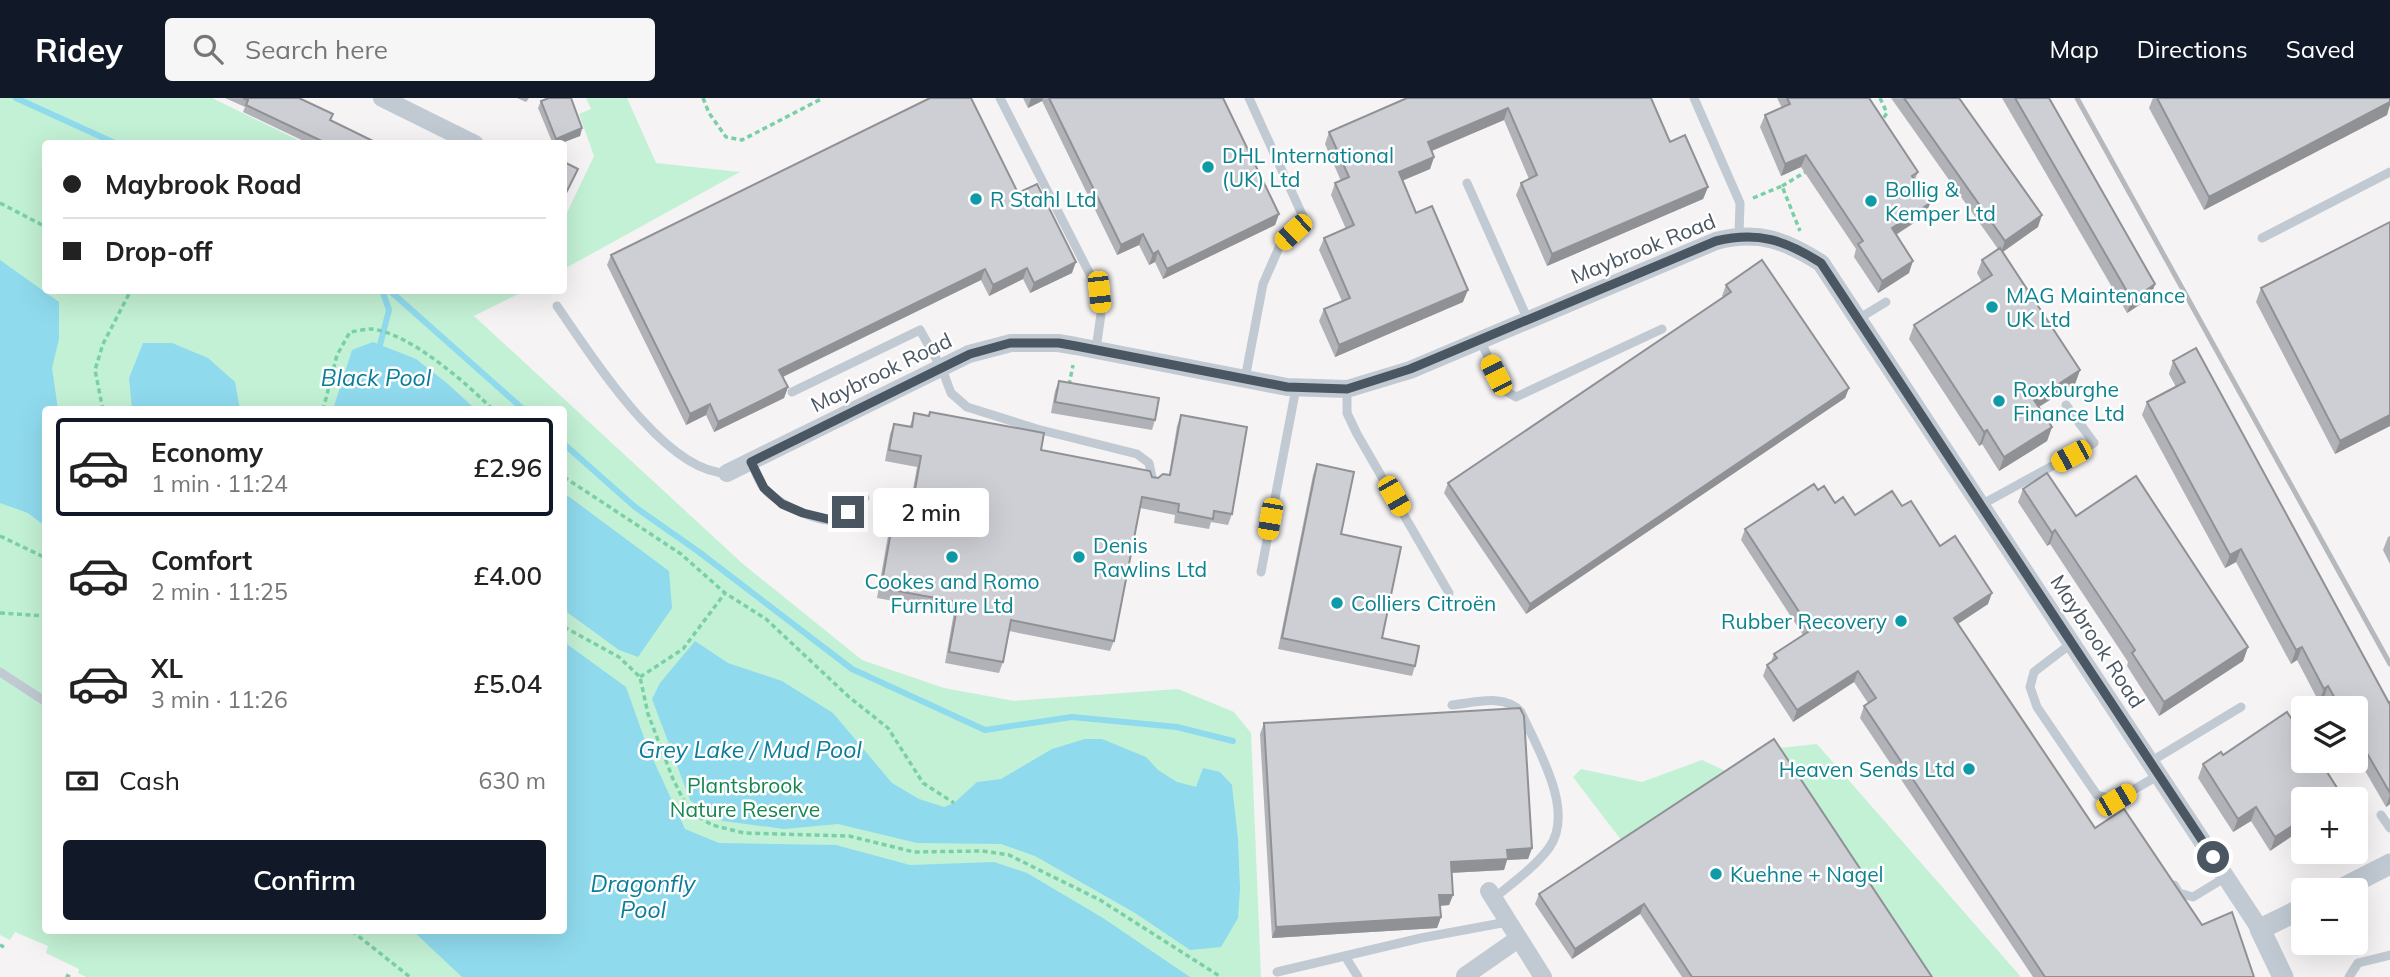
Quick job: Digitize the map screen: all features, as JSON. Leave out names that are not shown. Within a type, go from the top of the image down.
[{"type":"street","points":[[382,98],[467,140]]},
{"type":"street","name":"Maybrook Road","points":[[727,472],[970,354],[1010,343],[1059,343],[1296,388],[1347,389],[1410,369],[1716,241],[1740,235],[1775,240],[1798,248],[1821,263],[2260,929]]},
{"type":"street","points":[[2363,878],[2390,864]]},
{"type":"street","points":[[1491,895],[1543,977]]},
{"type":"street","points":[[2283,977],[2260,929],[2291,914]]},
{"type":"street","points":[[1465,976],[1518,939]]},
{"type":"lane","points":[[1000,98],[1099,292],[1101,314],[1096,349]]},
{"type":"lane","points":[[1245,379],[1263,284],[1281,243],[1305,221],[1248,98]]},
{"type":"lane","points":[[1694,98],[1740,203],[1740,235]]},
{"type":"lane","points":[[2262,238],[2390,172]]},
{"type":"lane","points":[[1467,183],[1528,320]]},
{"type":"lane","points":[[1858,320],[1886,302]]},
{"type":"lane","points":[[557,306],[628,406],[650,430],[686,457],[706,468],[718,473],[727,472]]},
{"type":"lane","points":[[1480,340],[1504,390],[1516,397],[1662,329]]},
{"type":"lane","points":[[792,392],[920,330],[942,369],[951,393],[967,407],[1037,429],[1137,454],[1149,463],[1153,482]]},
{"type":"lane","points":[[1261,572],[1296,388]]},
{"type":"lane","points":[[1347,389],[1347,413],[1357,434],[1449,593]]},
{"type":"lane","points":[[1981,505],[2094,443],[2066,405]]},
{"type":"lane","points":[[751,462],[764,488],[782,504],[803,513],[832,520],[848,512],[865,498]]},
{"type":"lane","points":[[2072,643],[2034,672],[2030,687],[2037,706],[2097,795],[2116,800],[2123,810]]},
{"type":"lane","points":[[0,672],[42,699]]},
{"type":"lane","points":[[1452,705],[1489,701],[1506,702],[1516,706],[1556,793],[1559,815],[1551,846],[1538,861],[1491,895]]},
{"type":"lane","points":[[2116,800],[2241,707]]},
{"type":"lane","points":[[2381,815],[2390,828]]},
{"type":"lane","points":[[2165,872],[2179,893],[2193,897],[2226,877]]},
{"type":"lane","points":[[1277,972],[1421,938],[1507,922]]},
{"type":"lane","points":[[2349,977],[2358,963],[2390,955]]},
{"type":"lane","points":[[1345,956],[1358,977]]},
{"type":"path","points":[[704,98],[709,113],[726,137],[742,141],[823,98]]},
{"type":"path","points":[[1874,125],[1887,113],[1880,98]]},
{"type":"path","points":[[1740,203],[1782,186],[1815,166]]},
{"type":"path","points":[[1782,186],[1810,255]]},
{"type":"path","points":[[0,203],[42,225]]},
{"type":"path","points":[[102,406],[95,370],[103,344],[129,294]]},
{"type":"path","points":[[324,406],[337,355],[350,332],[370,329],[389,333],[428,355],[466,382],[489,406]]},
{"type":"path","points":[[1068,393],[1076,346]]},
{"type":"path","points":[[567,479],[681,554],[725,593],[766,618],[849,697],[888,728],[923,783],[954,803]]},
{"type":"path","points":[[0,536],[42,556]]},
{"type":"path","points":[[640,677],[683,649],[725,593]]},
{"type":"path","points":[[0,613],[42,617]]},
{"type":"path","points":[[567,629],[619,657],[640,677],[648,714],[673,779],[689,811],[712,825],[744,833],[849,836],[914,852],[982,851],[1009,855],[1100,900],[1221,977]]},
{"type":"path","points":[[356,934],[410,977]]},
{"type":"green space","name":"Plantsbrook Nature Reserve","points":[[0,98],[212,98],[298,140],[42,140],[42,294],[518,294],[474,316],[743,564],[862,660],[944,688],[1014,701],[1178,689],[1234,712],[1251,733],[1261,977],[86,977],[78,973],[79,969],[46,953],[48,946],[15,932],[10,940],[0,935]]},
{"type":"green space","points":[[586,98],[627,98],[656,163],[740,172],[567,267],[567,213],[594,156],[579,114],[591,109]]},
{"type":"green space","points":[[1817,744],[2021,977],[1921,977],[1770,749]]},
{"type":"green space","points":[[1702,760],[1732,774],[1625,845],[1573,777],[1581,769],[1642,782]]},
{"type":"water","points":[[0,260],[42,290],[42,294],[48,294],[59,302],[59,339],[52,368],[58,406],[42,406],[42,524],[28,513],[0,503]]},
{"type":"water","name":"Black Pool","points":[[373,342],[416,359],[472,406],[334,406],[352,350]]},
{"type":"water","points":[[143,343],[172,343],[208,358],[235,382],[239,406],[132,406],[129,378]]},
{"type":"water","points":[[567,495],[669,571],[672,608],[638,657],[619,650],[567,612]]},
{"type":"water","name":"Grey Lake / Mud Pool","points":[[695,641],[728,663],[782,681],[833,713],[892,783],[919,799],[944,807],[954,803],[977,782],[1001,779],[1052,749],[1085,739],[1102,739],[1146,757],[1158,770],[1177,782],[1196,787],[1203,768],[1220,772],[1232,785],[1238,839],[1238,918],[1221,947],[1190,950],[1135,913],[1035,856],[1001,844],[917,843],[838,824],[784,829],[723,821],[707,814],[690,800],[652,699],[660,683]]},
{"type":"water","name":"Dragonfly Pool","points":[[567,644],[626,687],[647,746],[685,829],[719,843],[836,845],[910,865],[994,862],[1027,873],[1103,918],[1190,977],[462,977],[416,934],[567,934]]},
{"type":"building","points":[[243,98],[299,98],[333,114],[330,120],[371,140],[320,140],[246,105],[248,100]]},
{"type":"building","points":[[549,98],[571,98],[582,128],[556,139],[541,101]]},
{"type":"building","points":[[930,98],[971,98],[1018,193],[1037,184],[1076,262],[1034,283],[1027,268],[993,285],[985,269],[779,370],[788,387],[718,422],[710,404],[690,414],[611,255]]},
{"type":"building","points":[[1049,98],[1223,98],[1279,214],[1167,269],[1158,251],[1153,254],[1143,234],[1121,245]]},
{"type":"building","points":[[1407,98],[1651,98],[1670,142],[1685,135],[1708,187],[1552,254],[1521,183],[1537,175],[1508,108],[1428,142],[1434,157],[1399,172],[1416,213],[1432,206],[1468,290],[1339,345],[1324,309],[1350,298],[1324,238],[1354,225],[1335,183],[1349,177],[1329,132]]},
{"type":"building","points":[[1787,98],[1869,98],[1918,172],[1912,176],[1930,203],[1892,228],[1913,261],[1882,281],[1858,244],[1863,241],[1806,155],[1785,164],[1765,115],[1790,104]]},
{"type":"building","points":[[1904,98],[1959,98],[2042,215],[2005,241]]},
{"type":"building","points":[[2015,98],[2049,98],[2155,284],[2132,300]]},
{"type":"building","points":[[2157,98],[2390,98],[2390,102],[2209,197]]},
{"type":"building","points":[[567,164],[578,169],[567,191]]},
{"type":"building","points":[[2390,222],[2390,415],[2340,441],[2261,288]]},
{"type":"building","points":[[2000,248],[2080,370],[2034,400],[2052,427],[2004,457],[1987,430],[1984,432],[1914,325],[1992,275],[1982,260]]},
{"type":"building","points":[[1762,260],[1849,388],[1530,604],[1448,483],[1731,292],[1726,285]]},
{"type":"building","points":[[2196,348],[2390,702],[2390,793],[2368,755],[2368,696],[2334,696],[2328,686],[2324,689],[2302,647],[2296,650],[2241,549],[2230,555],[2147,402],[2185,382],[2173,361]]},
{"type":"building","points":[[1059,381],[1159,398],[1155,420],[1055,402]]},
{"type":"building","points":[[930,412],[1044,433],[1041,450],[1150,471],[1152,477],[1158,478],[1163,474],[1170,475],[1181,415],[1247,427],[1232,514],[1214,511],[1213,519],[1178,512],[1179,504],[1142,497],[1114,641],[1011,620],[1003,662],[949,652],[958,602],[881,588],[896,503],[912,506],[921,456],[889,450],[894,424],[912,427],[914,413],[929,416]]},
{"type":"building","name":"Colliers Citroën","points":[[1317,464],[1354,472],[1341,534],[1401,547],[1382,638],[1419,646],[1415,666],[1282,638]]},
{"type":"building","points":[[2047,473],[2076,516],[2136,476],[2248,647],[2164,702],[2132,653],[2135,650],[2055,530],[2052,533],[2023,489]]},
{"type":"building","points":[[1814,484],[1818,490],[1824,486],[1835,503],[1843,497],[1855,515],[1892,491],[1902,506],[1911,501],[1940,546],[1955,536],[1992,593],[1954,618],[2095,828],[2124,809],[2202,925],[2232,912],[2254,977],[2045,977],[1864,706],[1876,698],[1858,671],[1797,710],[1767,665],[1777,658],[1774,654],[1811,630],[1745,529]]},
{"type":"building","points":[[1520,708],[1524,716],[1532,848],[1507,850],[1508,859],[1451,862],[1453,895],[1439,895],[1441,917],[1276,927],[1264,723]]},
{"type":"building","points":[[2287,712],[2291,718],[2291,773],[2328,773],[2337,787],[2291,787],[2291,827],[2275,837],[2256,807],[2238,819],[2203,764],[2221,752],[2223,755]]},
{"type":"building","name":"Kuehne + Nagel","points":[[1774,739],[1932,977],[1692,977],[1644,904],[1575,949],[1539,894]]},
{"type":"waterway","points":[[16,98],[108,140]]},
{"type":"waterway","points":[[380,345],[389,310],[383,294]]},
{"type":"waterway","points":[[394,294],[520,406]]},
{"type":"waterway","points":[[567,447],[635,507],[699,552],[852,669],[985,730],[1072,717],[1177,727],[1233,741]]},
{"type":"railway","points":[[2077,98],[2390,664]]},
{"type":"place","name":"DHL International (UK) Ltd","points":[[1208,167]]},
{"type":"place","name":"R Stahl Ltd","points":[[976,199]]},
{"type":"place","name":"Bollig & Kemper Ltd","points":[[1871,201]]},
{"type":"place","name":"MAG Maintenance UK Ltd","points":[[1992,307]]},
{"type":"place","name":"Roxburghe Finance Ltd","points":[[1999,401]]},
{"type":"place","name":"Cookes and Romo Furniture Ltd","points":[[952,557]]},
{"type":"place","name":"Denis Rawlins Ltd","points":[[1079,557]]},
{"type":"place","name":"Colliers Citroën","points":[[1337,603]]},
{"type":"place","name":"Rubber Recovery","points":[[1901,621]]},
{"type":"place","name":"Heaven Sends Ltd","points":[[1969,769]]},
{"type":"place","name":"Kuehne + Nagel","points":[[1716,874]]},
{"type":"route","points":[[848,512],[832,520],[803,513],[782,504],[764,488],[751,462],[970,354],[1010,343],[1059,343],[1287,387],[1347,389],[1410,369],[1716,241],[1740,235],[1775,240],[1798,248],[1821,263],[2213,857]]}]
